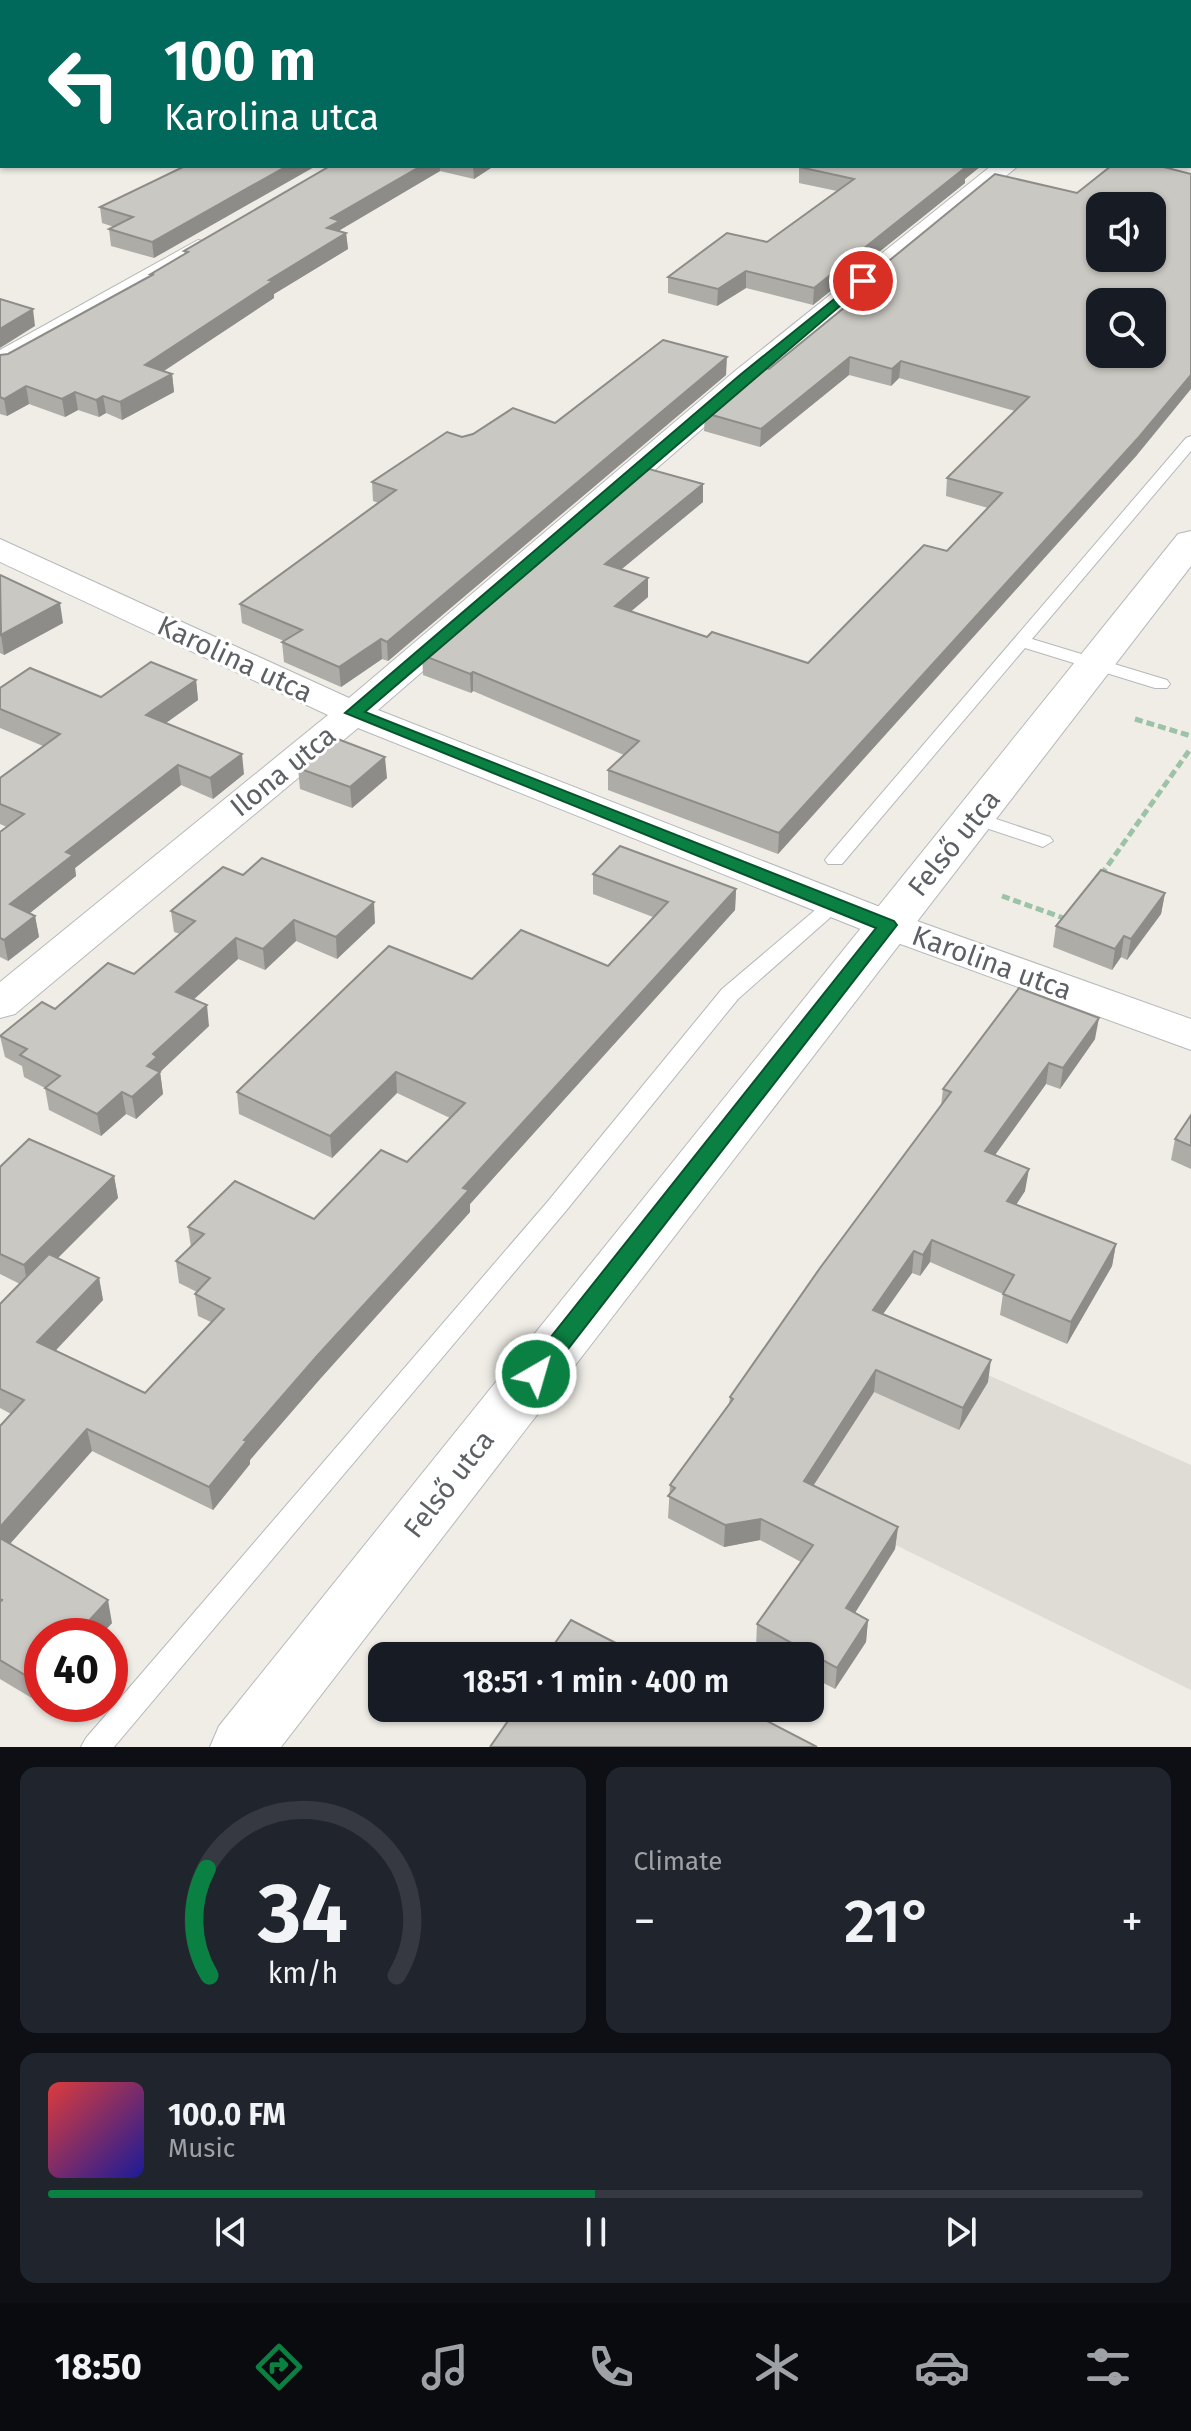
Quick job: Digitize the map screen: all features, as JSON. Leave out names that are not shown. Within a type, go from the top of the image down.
[{"type":"street","name":"Ilona utca","points":[[0,1004],[353,713],[745,377],[1004,168]]},
{"type":"street","points":[[0,362],[218,236]]},
{"type":"street","name":"Felső utca","points":[[242,1747],[1191,542]]},
{"type":"street","name":"Karolina utca","points":[[0,549],[353,713],[888,925],[1191,1035]]},
{"type":"lane","points":[[835,860],[1024,642],[1191,441]]},
{"type":"lane","points":[[1024,642],[1161,684]]},
{"type":"lane","points":[[975,818],[1043,841]]},
{"type":"lane","points":[[96,1747],[557,1206],[730,994],[834,904]]},
{"type":"path","points":[[1135,719],[1191,736]]},
{"type":"path","points":[[1095,883],[1191,748]]},
{"type":"path","points":[[1002,896],[1069,920]]},
{"type":"path","points":[[1029,977],[1078,908]]},
{"type":"shaded area","points":[[812,1297],[1191,1465],[1191,1690],[704,1451]]},
{"type":"building","points":[[181,168],[283,168],[152,242],[109,229],[133,217],[100,207]]},
{"type":"building","points":[[327,168],[418,168],[331,218],[340,221],[327,228],[346,233],[269,280],[273,281],[145,365],[172,374],[120,402],[103,396],[96,400],[75,392],[62,399],[26,386],[4,399],[0,397],[0,355],[8,354],[154,274],[151,274],[188,252],[184,251]]},
{"type":"building","points":[[804,168],[965,168],[814,288],[746,271],[718,289],[668,277],[727,233],[767,242],[854,179]]},
{"type":"building","points":[[1108,168],[1168,168],[1191,174],[1191,375],[1139,437],[779,833],[608,770],[639,741],[473,672],[470,674],[422,655],[642,467],[703,484],[605,564],[648,578],[615,606],[707,637],[712,632],[808,663],[924,545],[947,551],[1002,493],[947,478],[1029,397],[901,361],[892,369],[850,357],[761,429],[705,413],[760,366],[769,369],[856,298],[846,296],[995,174],[1077,193]]},
{"type":"building","points":[[0,299],[33,309],[0,329]]},
{"type":"building","points":[[663,340],[727,357],[387,642],[381,639],[339,667],[282,642],[302,630],[240,604],[396,490],[372,482],[447,432],[462,437],[473,434],[513,408],[555,423]]},
{"type":"building","points":[[0,575],[60,603],[1,635]]},
{"type":"building","points":[[151,662],[196,680],[146,715],[242,754],[210,778],[178,765],[66,852],[73,855],[10,904],[35,916],[4,940],[0,938],[0,832],[24,814],[0,804],[0,778],[60,734],[0,709],[0,688],[30,668],[101,697]]},
{"type":"building","points":[[335,738],[385,757],[350,787],[298,768]]},
{"type":"building","points":[[620,846],[736,889],[463,1188],[469,1190],[317,1356],[244,1440],[247,1441],[209,1487],[87,1429],[0,1527],[0,1426],[24,1400],[0,1389],[0,1304],[49,1254],[99,1278],[37,1342],[145,1393],[224,1309],[195,1294],[210,1278],[176,1261],[204,1234],[188,1227],[235,1181],[314,1219],[381,1150],[407,1162],[465,1103],[396,1072],[330,1136],[237,1092],[389,946],[472,979],[521,930],[608,966],[668,902],[593,874]]},
{"type":"building","points":[[262,858],[374,902],[336,937],[294,920],[263,949],[236,938],[176,992],[207,1005],[153,1054],[157,1057],[147,1066],[160,1072],[132,1097],[122,1092],[97,1114],[45,1088],[60,1076],[20,1055],[27,1049],[0,1036],[42,1002],[55,1009],[108,963],[134,974],[195,921],[171,911],[223,867],[243,875]]},
{"type":"building","points":[[1101,870],[1165,893],[1131,939],[1124,936],[1115,949],[1056,926]]},
{"type":"building","points":[[1019,988],[1099,1018],[1063,1068],[1049,1063],[985,1151],[1029,1169],[1007,1201],[1116,1244],[1071,1322],[1003,1294],[1014,1275],[932,1240],[923,1255],[914,1251],[873,1310],[991,1360],[963,1408],[876,1370],[804,1481],[898,1527],[846,1608],[868,1620],[837,1668],[824,1661],[824,1642],[790,1642],[757,1624],[813,1545],[761,1519],[725,1525],[668,1496],[675,1488],[670,1485],[733,1399],[730,1397],[820,1268],[951,1092],[943,1089]]},
{"type":"building","points":[[1191,1115],[1191,1146],[1175,1139]]},
{"type":"building","points":[[29,1139],[114,1176],[24,1265],[0,1254],[0,1167]]},
{"type":"building","points":[[0,1538],[108,1600],[92,1618],[24,1618],[24,1674],[0,1660]]},
{"type":"building","points":[[571,1620],[614,1642],[556,1642]]},
{"type":"building","points":[[507,1722],[769,1722],[817,1747],[490,1747]]},
{"type":"route","points":[[536,1374],[888,925],[353,713],[745,377],[863,281]]}]
